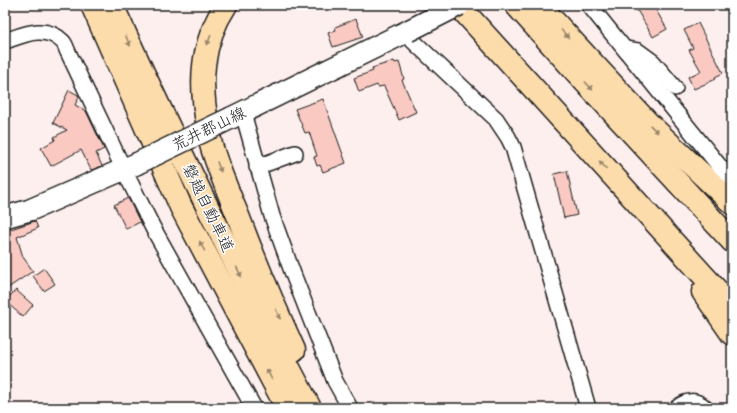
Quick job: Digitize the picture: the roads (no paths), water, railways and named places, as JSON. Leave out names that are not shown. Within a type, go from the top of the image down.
[{"type":"highway","points":[[78,5],[120,98],[181,207]]},
{"type":"highway","name":"磐越自動車道","points":[[92,5],[181,207],[288,408]]},
{"type":"highway","name":"磐越自動車道","points":[[112,5],[148,84],[250,296],[310,408]]},
{"type":"highway","points":[[226,5],[219,15],[212,32],[206,48],[203,66],[203,102],[212,150],[264,281],[294,349],[323,408]]},
{"type":"highway","points":[[448,5],[474,27],[509,62]]},
{"type":"highway","points":[[458,5],[732,307]]},
{"type":"highway","points":[[476,5],[732,286]]},
{"type":"highway","points":[[516,5],[732,242]]},
{"type":"highway","points":[[539,5],[649,124],[732,202]]},
{"type":"highway","points":[[619,119],[732,222]]},
{"type":"highway","points":[[629,194],[684,266],[732,334]]},
{"type":"main road","name":"荒井郡山線","points":[[5,217],[30,210],[130,167],[458,5]]},
{"type":"street","points":[[589,5],[725,173],[732,179]]},
{"type":"street","points":[[5,41],[21,35],[40,31],[52,35],[62,41],[130,167],[153,228],[254,408]]},
{"type":"street","points":[[408,31],[413,41],[496,119],[513,147],[588,408]]},
{"type":"street","points":[[625,49],[638,51],[653,62],[675,88]]},
{"type":"street","points":[[237,115],[258,167],[272,216],[293,274],[335,381],[350,408]]},
{"type":"street","points":[[258,167],[295,153]]},
{"type":"street","points":[[677,408],[691,401],[696,402],[705,408]]}]
